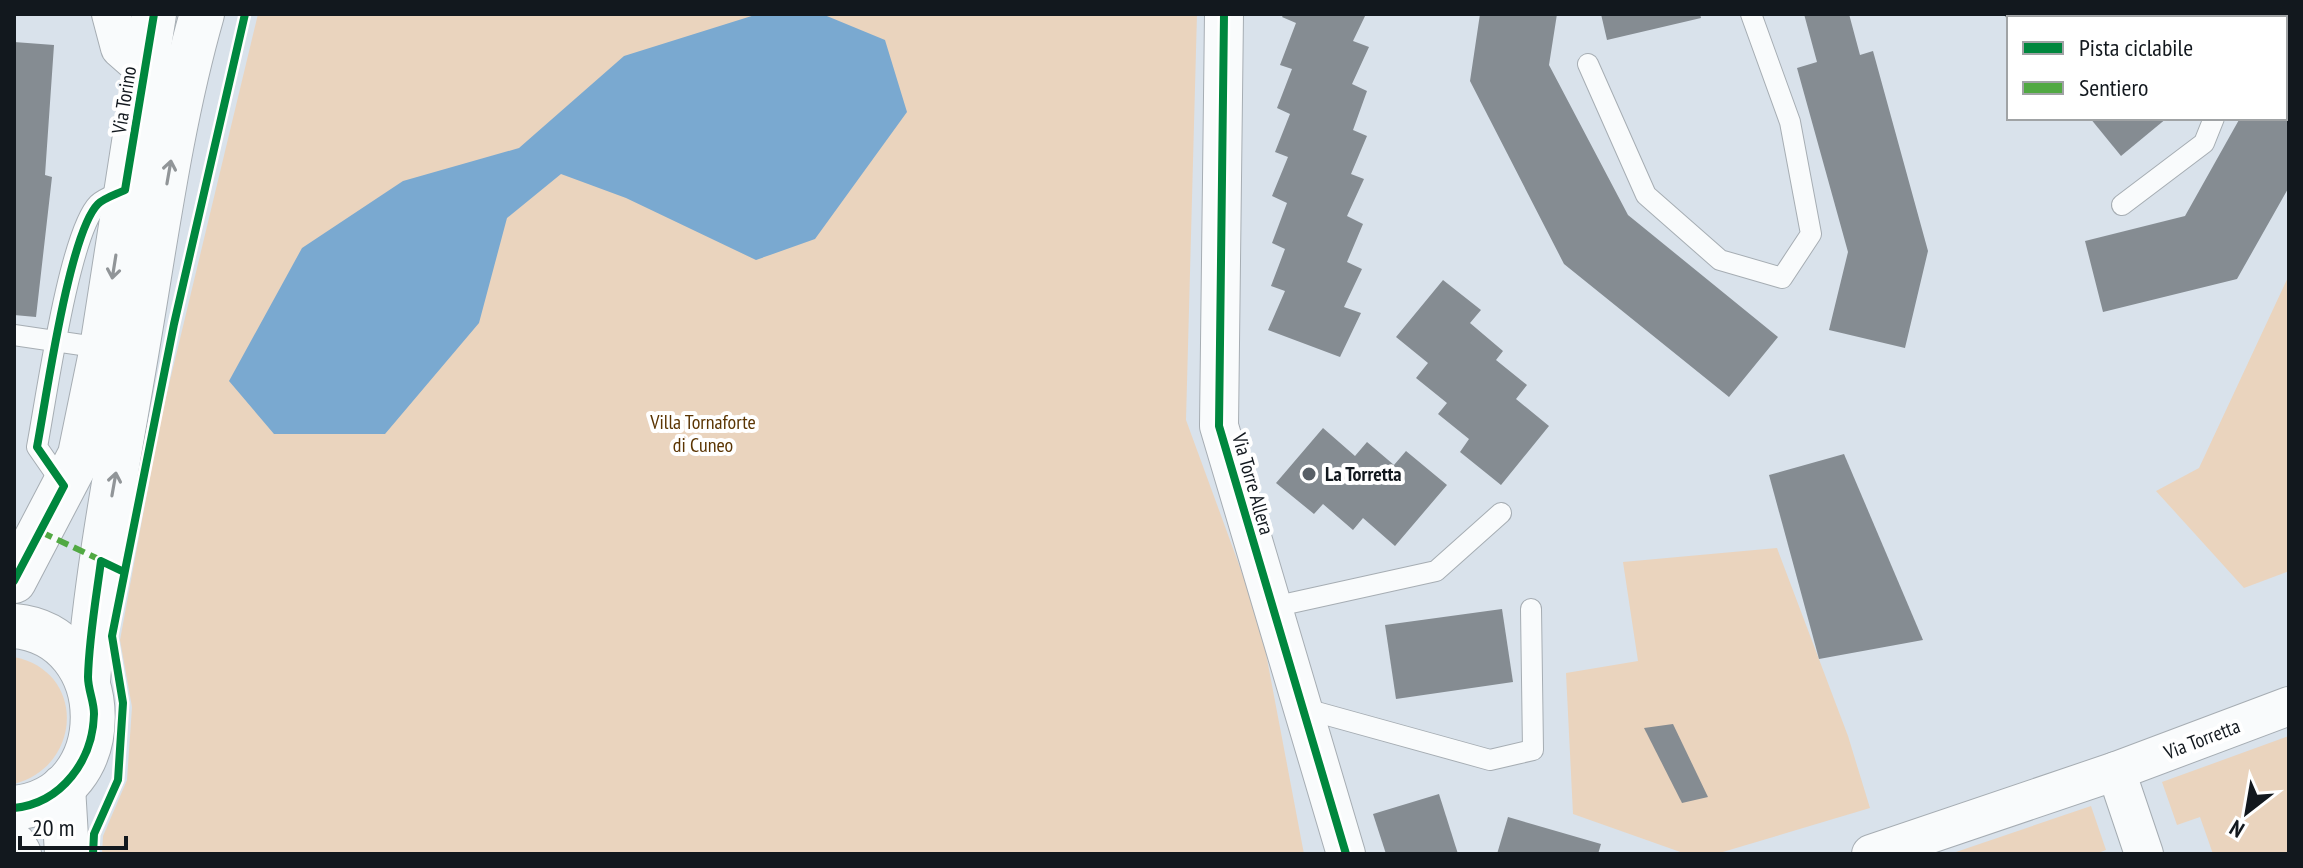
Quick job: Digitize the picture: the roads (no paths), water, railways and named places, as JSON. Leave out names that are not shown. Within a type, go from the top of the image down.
[{"type":"main road","name":"Via Torino","points":[[14,581],[80,455],[102,348],[154,14]]},
{"type":"main road","points":[[14,808],[42,800],[63,787],[81,765],[92,738],[94,710],[88,681],[99,576],[149,277],[191,53],[202,14]]},
{"type":"main road","points":[[14,626],[47,636],[71,656],[88,681]]},
{"type":"main road","points":[[63,787],[67,854]]},
{"type":"main road","points":[[14,845],[19,854]]},
{"type":"street","points":[[111,14],[120,48],[145,70]]},
{"type":"street","name":"Via Torre Allera","points":[[1224,14],[1219,426],[1346,854]]},
{"type":"street","name":"Via Torretta","points":[[1871,854],[2116,771],[2289,706]]},
{"type":"street","points":[[2116,771],[2144,854]]},
{"type":"lane","points":[[1588,64],[1646,195],[1720,260],[1782,278],[1811,234],[1790,122],[1751,14]]},
{"type":"lane","points":[[2122,205],[2204,143],[2213,120]]},
{"type":"lane","points":[[64,486],[37,447],[56,341],[80,235],[98,203],[125,190]]},
{"type":"lane","points":[[14,335],[102,348]]},
{"type":"lane","points":[[1273,607],[1436,571],[1501,513]]},
{"type":"lane","points":[[1302,708],[1490,760],[1533,750],[1531,609]]},
{"type":"water","points":[[758,14],[822,14],[885,40],[907,112],[815,239],[756,260],[626,198],[561,174],[507,218],[479,323],[385,434],[274,434],[229,381],[302,248],[403,181],[519,148],[624,56]]},
{"type":"place","name":"La Torretta","points":[[1309,474]]},
{"type":"park label","name":"Villa Tornaforte di Cuneo","points":[[703,434]]}]
